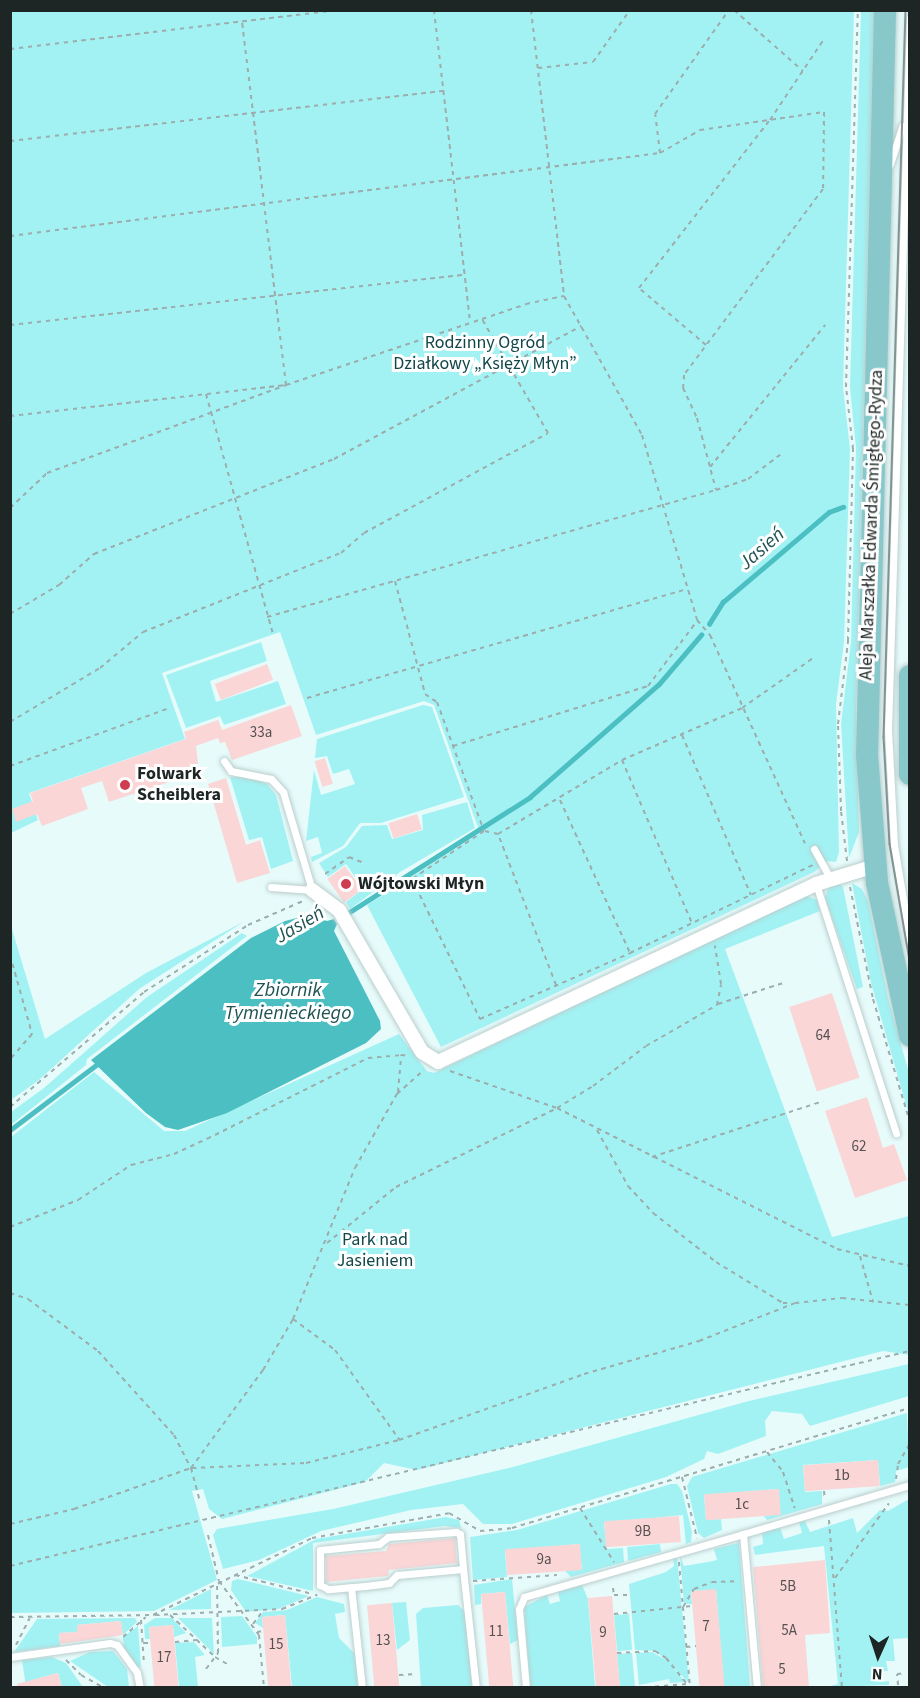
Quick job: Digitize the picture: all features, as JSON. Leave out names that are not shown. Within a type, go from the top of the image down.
[{"type":"main road","name":"Aleja Marszałka Edwarda Śmigłego-Rydza","points":[[885,10],[867,725],[874,866],[909,1035]]},
{"type":"main road","points":[[909,676],[909,774]]},
{"type":"street","points":[[312,890],[339,910],[429,1060],[445,1060],[816,884],[874,866]]},
{"type":"lane","points":[[909,18],[888,747],[894,845],[909,941]]},
{"type":"lane","points":[[882,190],[906,112]]},
{"type":"lane","points":[[224,761],[231,771],[271,779],[284,792],[312,890],[272,887]]},
{"type":"lane","points":[[814,849],[818,865],[830,878]]},
{"type":"lane","points":[[816,884],[896,1133]]},
{"type":"lane","points":[[526,1688],[519,1609],[524,1597],[909,1485]]},
{"type":"lane","points":[[463,1569],[398,1575],[389,1583],[323,1588],[320,1550],[379,1544],[387,1537],[456,1532],[460,1534],[476,1688]]},
{"type":"lane","points":[[743,1534],[757,1688]]},
{"type":"lane","points":[[351,1587],[362,1688]]},
{"type":"lane","points":[[10,1657],[114,1644],[137,1673],[140,1688]]},
{"type":"path","points":[[10,49],[338,10]]},
{"type":"path","points":[[434,10],[470,323]]},
{"type":"path","points":[[531,10],[564,296],[642,435],[698,620],[710,635],[742,708],[818,865],[480,1018],[412,879],[484,831],[498,834],[560,800],[622,760],[742,708],[816,656]]},
{"type":"path","points":[[538,68],[593,62],[630,10]]},
{"type":"path","points":[[660,153],[655,114],[729,10]]},
{"type":"path","points":[[734,10],[803,71]]},
{"type":"path","points":[[847,862],[841,811],[839,704],[848,642],[853,449],[846,387],[858,10]]},
{"type":"path","points":[[242,21],[286,385]]},
{"type":"path","points":[[706,345],[639,288],[770,120],[824,39]]},
{"type":"path","points":[[10,141],[253,111],[444,91]]},
{"type":"path","points":[[10,236],[454,182],[660,153],[700,130],[824,112],[823,189],[684,375],[683,388],[697,418],[716,490]]},
{"type":"path","points":[[10,325],[464,275]]},
{"type":"path","points":[[10,508],[47,473],[286,385],[482,319],[564,296]]},
{"type":"path","points":[[10,722],[100,668],[143,632],[341,553],[364,533],[548,433],[482,319]]},
{"type":"path","points":[[710,467],[825,325]]},
{"type":"path","points":[[10,614],[59,585],[94,554],[334,459],[507,363],[582,326]]},
{"type":"path","points":[[10,416],[286,385]]},
{"type":"path","points":[[206,394],[209,414],[273,634]]},
{"type":"path","points":[[267,617],[663,507],[748,479],[782,454]]},
{"type":"path","points":[[395,581],[425,694],[437,702],[484,831]]},
{"type":"path","points":[[307,698],[688,589]]},
{"type":"path","points":[[453,746],[648,686],[698,620]]},
{"type":"path","points":[[10,766],[167,709]]},
{"type":"path","points":[[682,735],[751,895]]},
{"type":"path","points":[[622,760],[692,923]]},
{"type":"path","points":[[560,800],[630,952]]},
{"type":"path","points":[[498,834],[556,985]]},
{"type":"path","points":[[325,874],[349,858],[363,863]]},
{"type":"path","points":[[849,881],[874,1006],[909,1122]]},
{"type":"path","points":[[10,1107],[144,992],[248,925],[298,906],[312,890]]},
{"type":"path","points":[[713,934],[721,984],[717,1005]]},
{"type":"path","points":[[10,955],[32,1034],[10,1059]]},
{"type":"path","points":[[327,1243],[396,1187],[556,1108],[593,1086],[646,1046],[717,1005],[786,982]]},
{"type":"path","points":[[395,1095],[401,1055]]},
{"type":"path","points":[[10,1227],[78,1200],[131,1165],[174,1154],[216,1135],[368,1058],[401,1055],[429,1060],[444,1069],[556,1108],[837,1249],[909,1266]]},
{"type":"path","points":[[191,1468],[263,1370],[293,1319],[327,1243],[355,1168],[395,1095],[429,1060]]},
{"type":"path","points":[[652,1157],[823,1101]]},
{"type":"path","points":[[596,1127],[628,1186],[653,1213],[716,1262],[783,1303],[842,1298],[909,1305]]},
{"type":"path","points":[[860,1256],[873,1302]]},
{"type":"path","points":[[10,1293],[28,1299],[98,1351],[174,1435],[191,1468],[200,1502]]},
{"type":"path","points":[[10,1524],[74,1509],[191,1468],[306,1463],[399,1440],[584,1374],[699,1341],[795,1303]]},
{"type":"path","points":[[293,1319],[334,1350],[399,1440]]},
{"type":"path","points":[[10,1566],[909,1351]]},
{"type":"path","points":[[460,1519],[480,1531],[512,1528],[909,1408]]},
{"type":"path","points":[[835,1578],[897,1489],[898,1464],[909,1443]]},
{"type":"path","points":[[766,1451],[783,1472],[797,1513]]},
{"type":"path","points":[[682,1477],[699,1547]]},
{"type":"path","points":[[824,1491],[835,1578],[842,1688]]},
{"type":"path","points":[[580,1508],[618,1566]]},
{"type":"path","points":[[206,1669],[218,1653],[216,1614],[218,1582],[208,1535]]},
{"type":"path","points":[[678,1552],[691,1686]]},
{"type":"path","points":[[232,1575],[326,1597]]},
{"type":"path","points":[[470,1582],[526,1576],[564,1575]]},
{"type":"path","points":[[682,1607],[690,1591],[700,1586],[742,1580]]},
{"type":"path","points":[[218,1582],[257,1632],[264,1688]]},
{"type":"path","points":[[153,1615],[218,1582]]},
{"type":"path","points":[[10,1617],[244,1614],[282,1609],[317,1595],[323,1588]]},
{"type":"path","points":[[613,1588],[614,1595],[629,1595]]},
{"type":"path","points":[[614,1614],[692,1606]]},
{"type":"path","points":[[253,1624],[263,1612]]},
{"type":"path","points":[[169,1614],[215,1658],[229,1665]]},
{"type":"path","points":[[114,1644],[147,1616]]},
{"type":"path","points":[[15,1648],[31,1617]]},
{"type":"path","points":[[141,1620],[145,1675]]},
{"type":"path","points":[[257,1632],[263,1631]]},
{"type":"path","points":[[175,1642],[197,1640]]},
{"type":"path","points":[[143,1643],[151,1643]]},
{"type":"path","points":[[686,1647],[696,1646]]},
{"type":"path","points":[[60,1650],[88,1680],[104,1688]]},
{"type":"path","points":[[617,1653],[655,1651],[666,1658],[691,1686]]},
{"type":"path","points":[[261,1658],[266,1658]]},
{"type":"path","points":[[898,1685],[897,1674],[906,1673]]},
{"type":"path","points":[[399,1675],[416,1674]]},
{"type":"path","points":[[86,1688],[88,1680]]},
{"type":"path","points":[[637,1688],[699,1687]]},
{"type":"green space","points":[[874,10],[856,716],[859,832],[849,858],[841,724],[851,642],[856,448],[850,387],[861,11]]},
{"type":"green space","name":"Rodzinny Ogród Działkowy „Księży Młyn”","points":[[10,11],[854,11],[843,387],[850,449],[844,642],[836,704],[839,852],[836,862],[828,861],[814,872],[441,1047],[367,905],[480,833],[434,705],[424,701],[316,735],[280,632],[162,673],[185,739],[29,793],[38,820],[11,833]]},
{"type":"green space","points":[[261,642],[267,661],[210,681],[216,702],[278,681],[286,704],[224,725],[220,716],[186,728],[166,675]]},
{"type":"green space","points":[[423,705],[432,707],[464,797],[381,823],[360,823],[343,846],[312,862],[311,857],[322,853],[318,837],[306,841],[314,770],[321,795],[355,784],[349,769],[333,774],[327,756],[315,758],[317,739]]},
{"type":"green space","points":[[230,777],[252,777],[267,784],[276,795],[293,861],[271,869],[262,837],[249,840]]},
{"type":"green space","points":[[467,802],[475,828],[400,872],[350,909],[346,902],[363,889],[346,864],[328,877],[319,863],[346,847],[362,826],[387,825],[392,839],[423,830],[422,815]]},
{"type":"green space","points":[[837,882],[843,887],[863,987],[857,989],[825,898],[829,886]]},
{"type":"green space","points":[[852,883],[862,889],[868,901],[888,998],[909,1073],[909,1115],[871,983]]},
{"type":"green space","name":"Park nad Jasieniem","points":[[805,895],[817,900],[820,911],[725,949],[832,1237],[909,1216],[909,1355],[883,1351],[417,1470],[384,1463],[365,1482],[222,1519],[209,1509],[203,1489],[192,1491],[217,1580],[154,1611],[11,1613],[11,1137],[94,1072],[164,1131],[185,1131],[399,1034],[427,1071],[434,1073]]},
{"type":"green space","points":[[245,921],[139,989],[39,1080],[11,1100],[11,926],[45,1039],[146,973]]},
{"type":"green space","points":[[242,933],[247,936],[87,1059],[86,1065],[11,1125],[11,1112],[44,1088],[147,997]]},
{"type":"green space","points":[[909,1364],[909,1396],[810,1426],[802,1414],[772,1411],[765,1421],[766,1436],[718,1454],[707,1451],[704,1459],[666,1477],[512,1524],[483,1524],[463,1504],[411,1510],[321,1531],[259,1560],[223,1569],[213,1535],[217,1529],[333,1509],[513,1467],[745,1402]]},
{"type":"green space","points":[[907,1413],[909,1467],[896,1471],[895,1482],[880,1486],[878,1460],[803,1465],[805,1492],[822,1491],[822,1504],[767,1520],[764,1516],[778,1489],[704,1495],[706,1520],[721,1519],[722,1530],[704,1538],[698,1533],[687,1486],[692,1477]]},
{"type":"green space","points":[[677,1484],[682,1491],[692,1532],[691,1542],[686,1544],[683,1515],[604,1523],[607,1549],[623,1548],[624,1562],[571,1577],[565,1571],[582,1569],[579,1544],[505,1551],[507,1577],[473,1580],[470,1537],[517,1530]]},
{"type":"green space","points":[[909,1499],[909,1638],[893,1639],[895,1661],[886,1661],[888,1671],[881,1671],[882,1682],[889,1681],[889,1685],[827,1687],[838,1684],[824,1546],[755,1555],[753,1547],[763,1544],[762,1532],[780,1527],[784,1539],[802,1533],[799,1522],[805,1521],[810,1532],[853,1518],[857,1533],[880,1510],[888,1511]]},
{"type":"green space","points":[[446,1517],[459,1520],[461,1528],[444,1526],[313,1543],[313,1591],[247,1576],[316,1539]]},
{"type":"green space","points":[[739,1543],[750,1687],[724,1687],[716,1590],[691,1591],[692,1604],[684,1604],[680,1556],[684,1566],[708,1562],[717,1560],[714,1549]]},
{"type":"green space","points":[[660,1544],[661,1552],[628,1561],[627,1547]]},
{"type":"green space","points":[[677,1557],[689,1682],[656,1651],[635,1650],[629,1584],[666,1572],[674,1566],[673,1558]]},
{"type":"green space","points":[[238,1579],[309,1596],[278,1609],[246,1612],[231,1590],[232,1581]]},
{"type":"green space","points":[[512,1579],[518,1640],[510,1644],[505,1592],[481,1594],[481,1604],[475,1605],[474,1585]]},
{"type":"green space","points":[[582,1585],[588,1599],[595,1687],[530,1687],[524,1607],[547,1595],[550,1604],[560,1601],[558,1592]]},
{"type":"green space","points":[[211,1589],[211,1609],[169,1610]]},
{"type":"green space","points":[[317,1597],[344,1604],[345,1612],[335,1614],[339,1638],[355,1654],[358,1687],[292,1687],[285,1615],[262,1617],[263,1628],[255,1623],[263,1612],[287,1610]]},
{"type":"green space","points":[[406,1602],[410,1640],[397,1650],[392,1603]]},
{"type":"green space","points":[[458,1605],[466,1613],[472,1687],[421,1687],[416,1614],[423,1608]]},
{"type":"green space","points":[[629,1614],[632,1650],[617,1651],[614,1615]]},
{"type":"green space","points":[[242,1616],[257,1637],[257,1644],[222,1647],[221,1617]]},
{"type":"green space","points":[[135,1618],[137,1622],[123,1635],[121,1621],[77,1625],[77,1632],[59,1633],[60,1646],[14,1652],[37,1619]]},
{"type":"green space","points":[[155,1618],[172,1618],[186,1633],[174,1637],[173,1625],[149,1627],[150,1639],[145,1639],[144,1625]]},
{"type":"green space","points":[[178,1618],[212,1618],[214,1655],[211,1651]]},
{"type":"green space","points":[[138,1626],[141,1667],[136,1667],[124,1648],[123,1637]]},
{"type":"green space","points":[[194,1642],[205,1655],[195,1657],[198,1687],[179,1687],[175,1643]]},
{"type":"green space","points":[[113,1651],[127,1669],[129,1687],[108,1687],[70,1661],[90,1652]]},
{"type":"green space","points":[[652,1652],[668,1661],[685,1682],[670,1683],[669,1679],[639,1685],[636,1653]]},
{"type":"green space","points":[[632,1653],[635,1687],[620,1688],[617,1654]]},
{"type":"green space","points":[[52,1657],[66,1663],[83,1687],[62,1687],[58,1673],[36,1679],[37,1687],[26,1687],[22,1660]]},
{"type":"water","name":"Zbiornik Tymienieckiego","points":[[309,915],[327,921],[334,919],[337,924],[334,931],[380,1021],[381,1029],[366,1043],[227,1113],[178,1130],[165,1127],[146,1113],[91,1060],[251,938],[285,921]]},
{"type":"building","points":[[267,664],[273,680],[221,700],[215,684]]},
{"type":"building","points":[[291,705],[302,736],[232,760],[225,742],[220,743],[218,738],[196,746],[199,772],[109,802],[102,781],[81,788],[88,809],[42,826],[37,814],[16,822],[12,809],[33,801],[30,793],[186,739],[184,732],[218,720],[222,730]]},
{"type":"building","points":[[325,758],[333,784],[322,787],[314,761]]},
{"type":"building","points":[[226,778],[246,845],[260,840],[270,873],[237,883],[208,784]]},
{"type":"building","points":[[417,814],[422,829],[393,838],[388,823]]},
{"type":"building","points":[[345,866],[362,889],[344,902],[327,879]]},
{"type":"building","points":[[832,993],[860,1078],[817,1092],[789,1007]]},
{"type":"building","points":[[867,1097],[883,1148],[894,1144],[907,1180],[855,1198],[825,1111]]},
{"type":"building","points":[[878,1460],[880,1486],[805,1491],[803,1465]]},
{"type":"building","points":[[779,1489],[781,1515],[706,1520],[704,1494]]},
{"type":"building","points":[[679,1516],[681,1542],[606,1547],[604,1521]]},
{"type":"building","points":[[455,1538],[457,1563],[389,1570],[388,1576],[326,1582],[326,1556],[386,1551],[389,1544]]},
{"type":"building","points":[[580,1544],[582,1570],[507,1575],[505,1549]]},
{"type":"building","points":[[825,1560],[830,1633],[805,1635],[809,1688],[763,1688],[753,1567]]},
{"type":"building","points":[[716,1589],[725,1688],[700,1688],[691,1591]]},
{"type":"building","points":[[505,1592],[513,1688],[489,1688],[481,1594]]},
{"type":"building","points":[[612,1596],[620,1688],[596,1688],[588,1598]]},
{"type":"building","points":[[392,1603],[399,1688],[374,1688],[367,1605]]},
{"type":"building","points":[[285,1615],[291,1688],[268,1688],[262,1617]]},
{"type":"building","points":[[121,1621],[123,1635],[60,1644],[59,1633],[77,1632],[77,1625]]},
{"type":"building","points":[[173,1625],[178,1688],[154,1688],[149,1627]]},
{"type":"building","points":[[58,1673],[62,1688],[17,1688],[17,1684]]},
{"type":"waterway","name":"Jasień","points":[[709,624],[723,602],[829,512],[843,507]]},
{"type":"waterway","name":"Jasień","points":[[345,915],[530,797],[659,684],[701,635]]},
{"type":"waterway","name":"Jasień","points":[[10,1130],[99,1063]]},
{"type":"tram line","points":[[906,10],[884,737],[890,844],[910,961]]},
{"type":"place","name":"Folwark Scheiblera","points":[[125,785]]},
{"type":"place","name":"Wójtowski Młyn","points":[[346,884]]}]
